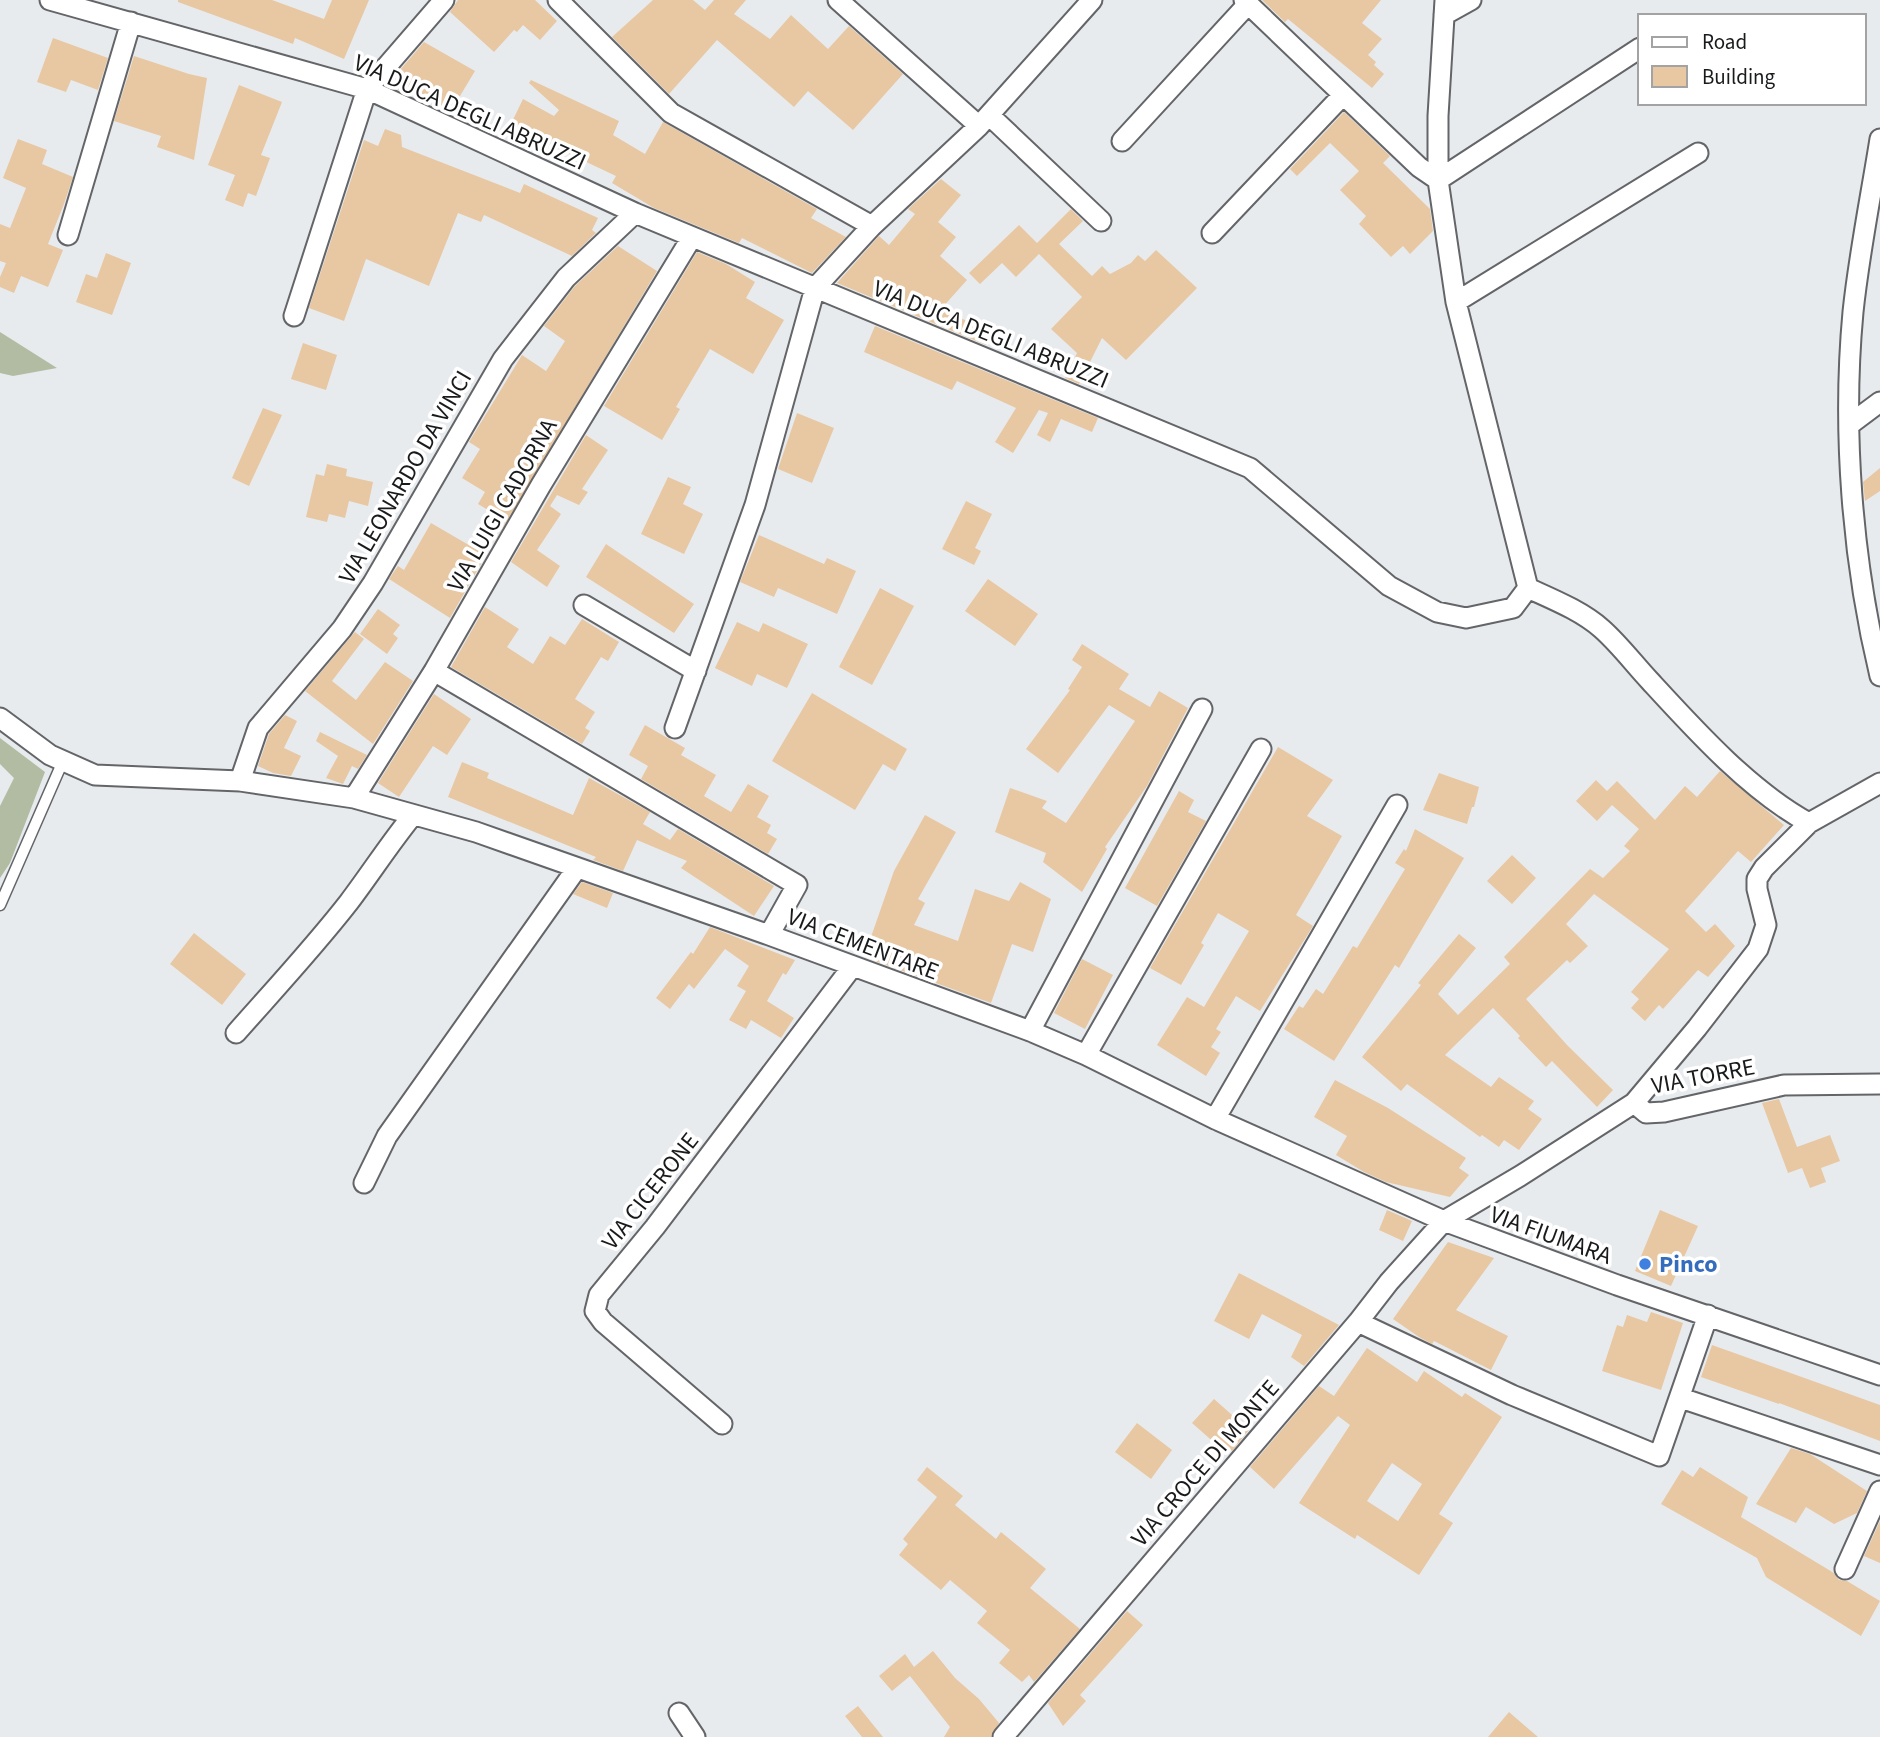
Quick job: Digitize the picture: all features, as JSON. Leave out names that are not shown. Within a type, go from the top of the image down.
[{"type":"street","name":"VIA DUCA DEGLI ABRUZZI","points":[[50,0],[368,89],[635,213],[1250,468],[1389,586],[1437,612],[1466,618],[1513,608],[1528,588]]},
{"type":"street","points":[[294,316],[368,89],[444,0]]},
{"type":"street","points":[[558,0],[671,113],[872,226]]},
{"type":"street","points":[[838,0],[1101,221]]},
{"type":"street","points":[[676,728],[755,505],[815,288],[872,226],[984,121],[1093,0]]},
{"type":"street","points":[[1471,0],[1444,8],[1438,116],[1438,180],[1456,302],[1528,588],[1601,628],[1699,735],[1751,780],[1809,822]]},
{"type":"street","points":[[1122,141],[1246,2],[1419,167],[1438,180]]},
{"type":"street","points":[[68,235],[131,22]]},
{"type":"street","points":[[1438,180],[1638,49]]},
{"type":"street","points":[[1212,233],[1343,95]]},
{"type":"street","points":[[1880,139],[1873,218],[1853,312],[1849,425],[1854,509],[1863,586],[1880,676]]},
{"type":"street","points":[[1456,302],[1698,153]]},
{"type":"street","name":"VIA LEONARDO DA VINCI","points":[[240,781],[258,728],[342,629],[373,583],[503,359],[566,278],[635,213]]},
{"type":"street","name":"VIA LUIGI CADORNA","points":[[354,798],[434,671],[541,485],[692,237]]},
{"type":"street","points":[[1849,425],[1880,402]]},
{"type":"street","points":[[1863,586],[1880,573]]},
{"type":"street","points":[[584,605],[696,671]]},
{"type":"street","points":[[434,671],[797,885],[769,935]]},
{"type":"street","points":[[1030,1031],[1202,709]]},
{"type":"street","name":"VIA CEMENTARE","points":[[0,718],[50,755],[96,775],[240,781],[354,798],[476,832],[769,935],[1030,1031],[1086,1055],[1215,1119],[1444,1221]]},
{"type":"street","points":[[1086,1055],[1261,749]]},
{"type":"street","points":[[1634,1103],[1758,949],[1766,925],[1757,888],[1757,879],[1764,868],[1809,822],[1880,783]]},
{"type":"street","points":[[1215,1119],[1397,805]]},
{"type":"street","points":[[236,1033],[342,910],[387,846],[413,815]]},
{"type":"street","points":[[364,1183],[387,1136],[577,868]]},
{"type":"street","name":"VIA CICERONE","points":[[722,1424],[603,1322],[595,1311],[599,1295],[655,1227],[852,967]]},
{"type":"street","name":"VIA TORRE","points":[[1444,1221],[1634,1103],[1646,1113],[1664,1112],[1784,1085],[1880,1084]]},
{"type":"street","name":"VIA FIUMARA","points":[[1444,1221],[1617,1285],[1880,1375]]},
{"type":"street","name":"VIA CROCE DI MONTE","points":[[1003,1737],[1358,1322],[1389,1282],[1444,1221]]},
{"type":"street","points":[[1358,1322],[1512,1395],[1659,1456],[1708,1315]]},
{"type":"street","points":[[1681,1398],[1880,1465]]},
{"type":"street","points":[[1845,1569],[1880,1491]]},
{"type":"street","points":[[679,1713],[695,1737]]},
{"type":"lane","points":[[0,905],[63,761]]},
{"type":"green space","points":[[0,332],[57,368],[13,376],[0,373]]},
{"type":"green space","points":[[0,738],[45,772],[10,863],[0,878],[0,806],[14,778],[0,764]]},
{"type":"building","points":[[178,0],[272,0],[324,19],[332,0],[369,0],[344,59],[295,38],[293,44]]},
{"type":"building","points":[[458,0],[535,0],[557,21],[540,40],[523,25],[517,32],[514,30],[494,52],[450,12]]},
{"type":"building","points":[[653,0],[693,0],[705,10],[714,0],[746,0],[734,14],[770,39],[791,15],[828,49],[849,26],[903,74],[853,130],[808,91],[794,107],[717,40],[669,94],[612,37]]},
{"type":"building","points":[[1262,0],[1381,0],[1362,23],[1382,39],[1368,55],[1384,74],[1372,88],[1288,19],[1285,22]]},
{"type":"building","points":[[53,38],[108,58],[98,90],[71,80],[66,92],[37,82]]},
{"type":"building","points":[[424,42],[475,71],[451,111],[407,85],[403,92],[388,84]]},
{"type":"building","points":[[134,56],[207,78],[194,160],[157,147],[161,136],[114,121]]},
{"type":"building","points":[[531,80],[619,121],[613,135],[645,154],[663,122],[817,209],[811,218],[846,237],[812,273],[742,238],[739,243],[654,208],[612,183],[616,176],[510,126],[523,99],[554,116],[559,110],[529,83]]},
{"type":"building","points":[[239,85],[282,102],[261,155],[270,158],[256,196],[248,193],[243,207],[225,200],[235,175],[208,165]]},
{"type":"building","points":[[1344,112],[1390,156],[1383,163],[1430,209],[1433,231],[1410,254],[1403,246],[1391,257],[1359,224],[1366,216],[1340,190],[1359,171],[1330,143],[1297,176],[1290,169]]},
{"type":"building","points":[[385,129],[401,135],[402,147],[520,193],[524,184],[598,218],[592,230],[596,233],[572,256],[484,215],[481,222],[458,213],[429,286],[366,259],[344,321],[309,308],[364,140],[378,146]]},
{"type":"building","points":[[18,139],[47,150],[42,164],[73,177],[48,244],[63,250],[48,287],[21,276],[14,293],[0,287],[0,277],[6,263],[0,261],[0,224],[10,228],[26,188],[3,178]]},
{"type":"building","points":[[941,179],[961,195],[938,222],[956,237],[940,256],[967,280],[941,309],[993,333],[986,345],[837,283],[879,236],[889,245],[915,214],[908,209]]},
{"type":"building","points":[[1071,209],[1083,221],[1059,244],[1092,276],[1102,266],[1110,274],[1131,263],[1138,255],[1145,261],[1156,250],[1197,288],[1126,360],[1102,338],[1079,384],[1065,378],[1077,353],[1051,329],[1082,297],[1039,254],[1016,277],[1002,263],[980,284],[969,273],[1019,225],[1037,243]]},
{"type":"building","points":[[618,246],[657,271],[490,549],[506,521],[478,504],[485,492],[462,478],[480,449],[469,442],[522,355],[546,371],[565,341],[544,326],[575,286]]},
{"type":"building","points":[[697,252],[726,264],[755,282],[746,298],[784,320],[753,374],[710,349],[676,407],[680,409],[662,440],[604,406]]},
{"type":"building","points":[[106,253],[131,263],[112,315],[76,302],[86,274],[97,278]]},
{"type":"building","points":[[875,326],[1098,418],[1092,432],[1061,419],[1050,442],[1037,435],[1048,413],[1039,410],[1013,453],[995,442],[1016,408],[957,381],[952,390],[864,352]]},
{"type":"building","points":[[303,343],[337,355],[326,390],[291,379]]},
{"type":"building","points":[[263,408],[282,415],[249,486],[232,478]]},
{"type":"building","points":[[797,413],[834,428],[812,483],[778,469]]},
{"type":"building","points":[[586,435],[608,450],[582,489],[588,492],[579,505],[557,495],[550,506],[561,514],[537,550],[560,566],[547,587],[511,562]]},
{"type":"building","points":[[327,464],[347,469],[346,476],[373,482],[368,506],[349,501],[345,518],[329,514],[327,522],[306,517],[316,474],[324,476]]},
{"type":"building","points":[[1880,468],[1880,491],[1865,501],[1863,482]]},
{"type":"building","points":[[668,477],[691,487],[683,504],[703,514],[684,554],[641,534]]},
{"type":"building","points":[[966,501],[992,514],[975,548],[981,551],[974,565],[942,549]]},
{"type":"building","points":[[431,523],[486,555],[450,618],[389,579],[398,566],[404,570]]},
{"type":"building","points":[[759,535],[824,564],[827,558],[856,571],[837,614],[778,588],[774,597],[740,582]]},
{"type":"building","points":[[606,544],[694,604],[674,633],[586,577]]},
{"type":"building","points":[[988,579],[1038,614],[1015,646],[965,611]]},
{"type":"building","points":[[880,588],[914,606],[872,685],[839,667]]},
{"type":"building","points":[[485,607],[519,629],[507,647],[533,664],[550,636],[565,645],[582,619],[619,642],[608,661],[601,657],[575,699],[595,712],[585,728],[590,731],[582,744],[451,667]]},
{"type":"building","points":[[378,609],[400,625],[393,634],[398,638],[387,654],[360,634]]},
{"type":"building","points":[[737,622],[759,632],[763,623],[808,644],[787,688],[757,674],[752,686],[715,668]]},
{"type":"building","points":[[355,632],[364,639],[332,681],[356,700],[385,662],[413,681],[373,744],[305,691]]},
{"type":"building","points":[[1082,644],[1129,674],[1119,689],[1150,707],[1159,691],[1188,708],[1147,786],[1105,847],[1107,849],[1082,892],[1043,862],[1046,853],[995,832],[1010,788],[1047,801],[1042,808],[1066,823],[1135,721],[1109,705],[1058,773],[1026,749],[1070,690],[1068,689],[1082,667],[1072,660]]},
{"type":"building","points":[[812,693],[907,749],[895,771],[883,764],[855,810],[772,761]]},
{"type":"building","points":[[434,694],[471,719],[447,755],[433,746],[399,797],[378,783]]},
{"type":"building","points":[[285,715],[297,721],[284,748],[301,756],[291,776],[273,773],[258,766],[269,734]]},
{"type":"building","points":[[645,725],[685,748],[681,755],[716,775],[704,796],[731,812],[748,784],[769,796],[757,817],[771,825],[767,833],[777,839],[768,854],[641,779],[648,766],[629,755]]},
{"type":"building","points":[[320,732],[367,755],[358,769],[352,766],[343,784],[326,778],[338,756],[316,741]]},
{"type":"building","points":[[1278,747],[1333,780],[1307,816],[1342,836],[1296,915],[1313,926],[1260,1011],[1236,996],[1216,1029],[1221,1032],[1211,1047],[1220,1053],[1206,1076],[1157,1045],[1187,997],[1204,1007],[1249,931],[1218,913],[1201,943],[1204,945],[1181,985],[1150,968]]},
{"type":"building","points":[[462,762],[489,773],[487,778],[573,815],[589,778],[650,812],[643,824],[670,840],[678,829],[774,886],[754,916],[681,868],[687,861],[637,840],[623,871],[593,860],[596,857],[448,797]]},
{"type":"building","points":[[1720,771],[1784,825],[1751,862],[1738,851],[1685,911],[1706,932],[1715,924],[1735,946],[1708,977],[1698,970],[1663,1009],[1659,1005],[1645,1021],[1631,1008],[1639,999],[1631,992],[1669,949],[1594,894],[1566,924],[1588,946],[1570,963],[1567,960],[1526,999],[1567,1045],[1613,1090],[1597,1107],[1552,1061],[1546,1067],[1493,1008],[1445,1055],[1491,1087],[1499,1077],[1534,1101],[1528,1109],[1542,1119],[1519,1150],[1504,1140],[1499,1147],[1482,1135],[1480,1137],[1407,1084],[1401,1091],[1362,1057],[1459,934],[1476,948],[1438,994],[1458,1015],[1510,964],[1504,957],[1590,869],[1603,878],[1630,851],[1624,846],[1639,829],[1612,805],[1597,821],[1576,801],[1596,780],[1607,791],[1617,781],[1655,820],[1685,786],[1697,797]]},
{"type":"building","points":[[1439,773],[1479,787],[1467,824],[1423,810]]},
{"type":"building","points":[[1179,791],[1194,800],[1188,812],[1206,821],[1157,906],[1125,888]]},
{"type":"building","points":[[925,815],[956,832],[918,899],[925,903],[914,925],[958,941],[975,889],[1009,901],[1020,882],[1051,899],[1033,952],[1012,944],[991,1003],[864,957],[894,871]]},
{"type":"building","points":[[1415,829],[1464,858],[1399,968],[1395,965],[1334,1061],[1284,1029],[1299,1006],[1303,1008],[1316,989],[1323,994],[1353,946],[1357,948],[1405,869],[1395,863],[1404,849],[1406,851]]},
{"type":"building","points":[[1512,855],[1536,878],[1512,904],[1487,881]]},
{"type":"building","points":[[582,882],[613,893],[607,908],[573,894]]},
{"type":"building","points":[[710,927],[795,960],[786,975],[783,973],[767,1001],[794,1018],[781,1038],[751,1020],[746,1029],[729,1020],[746,991],[737,986],[749,966],[725,949],[694,989],[689,984],[670,1009],[656,998],[691,952],[693,954]]},
{"type":"building","points":[[194,933],[246,974],[222,1005],[170,964]]},
{"type":"building","points":[[1082,959],[1113,975],[1085,1029],[1054,1013]]},
{"type":"building","points":[[1335,1080],[1388,1108],[1466,1158],[1459,1168],[1469,1175],[1450,1197],[1386,1182],[1336,1155],[1347,1136],[1314,1117]]},
{"type":"building","points":[[1779,1099],[1797,1147],[1830,1135],[1840,1161],[1821,1168],[1826,1182],[1810,1188],[1802,1168],[1788,1173],[1762,1103]]},
{"type":"building","points":[[1387,1210],[1412,1221],[1403,1241],[1379,1230]]},
{"type":"building","points":[[1660,1210],[1698,1226],[1671,1286],[1635,1271]]},
{"type":"building","points":[[1448,1242],[1494,1258],[1456,1310],[1508,1336],[1491,1370],[1434,1341],[1432,1344],[1393,1319]]},
{"type":"building","points":[[1239,1273],[1339,1325],[1304,1366],[1291,1357],[1302,1335],[1262,1314],[1249,1339],[1214,1321]]},
{"type":"building","points":[[1651,1312],[1683,1323],[1661,1390],[1602,1371],[1617,1325],[1623,1327],[1627,1315],[1647,1322]]},
{"type":"building","points":[[1712,1345],[1880,1405],[1880,1441],[1701,1377]]},
{"type":"building","points":[[1367,1348],[1417,1382],[1424,1371],[1462,1397],[1465,1393],[1502,1417],[1439,1514],[1453,1523],[1419,1575],[1357,1535],[1355,1539],[1299,1503],[1350,1425],[1338,1416],[1274,1489],[1250,1467],[1319,1386],[1334,1396]],"holes":[[[1392,1463],[1422,1484],[1398,1521],[1367,1501]]]},
{"type":"building","points":[[1214,1399],[1249,1430],[1232,1451],[1230,1449],[1226,1453],[1192,1423]]},
{"type":"building","points":[[1137,1423],[1172,1450],[1151,1479],[1115,1452]]},
{"type":"building","points":[[1791,1448],[1810,1454],[1867,1491],[1857,1513],[1834,1524],[1806,1507],[1796,1523],[1756,1504]]},
{"type":"building","points":[[927,1467],[963,1496],[955,1505],[996,1539],[1001,1532],[1046,1569],[1030,1588],[1080,1629],[1034,1682],[1029,1675],[1022,1682],[999,1663],[1010,1650],[977,1623],[987,1611],[950,1580],[941,1590],[899,1555],[908,1544],[903,1539],[937,1497],[917,1480]]},
{"type":"building","points":[[1700,1467],[1748,1497],[1741,1517],[1834,1573],[1839,1580],[1847,1581],[1880,1601],[1861,1636],[1766,1577],[1757,1558],[1661,1504],[1682,1470],[1693,1477]]},
{"type":"building","points":[[1880,1521],[1880,1563],[1864,1556]]},
{"type":"building","points":[[1127,1611],[1143,1625],[1080,1695],[1086,1701],[1063,1726],[1048,1703]]},
{"type":"building","points":[[933,1651],[999,1723],[991,1737],[944,1737],[950,1727],[910,1676],[892,1691],[879,1676],[905,1654],[914,1667]]},
{"type":"building","points":[[858,1706],[883,1737],[862,1737],[845,1716]]},
{"type":"building","points":[[1509,1712],[1538,1737],[1488,1737]]},
{"type":"place","name":"Pinco","points":[[1645,1264]]}]
